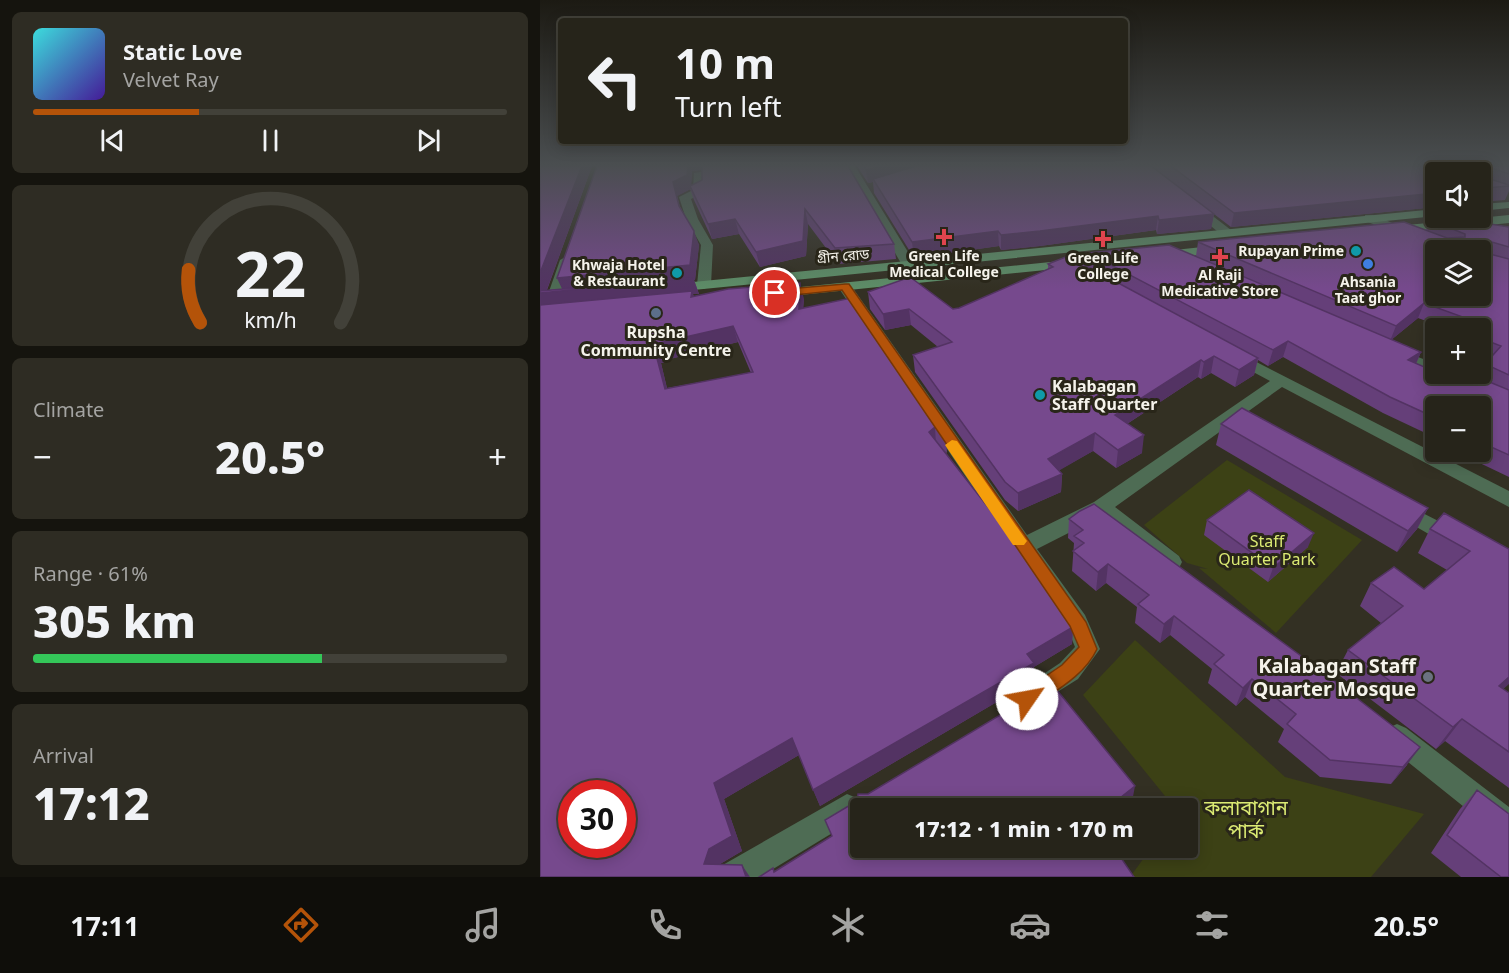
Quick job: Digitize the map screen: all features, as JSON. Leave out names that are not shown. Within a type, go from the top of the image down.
[{"type":"main road","name":"গ্রীন রোড","points":[[657,290],[1425,213]]},
{"type":"main road","points":[[1372,233],[1509,219]]},
{"type":"main road","points":[[1149,257],[1231,248]]},
{"type":"main road","name":"গ্রীন রোড","points":[[763,294],[1126,259]]},
{"type":"street","points":[[688,207],[692,219],[707,245],[704,285]]},
{"type":"street","points":[[879,207],[909,265]]},
{"type":"street","points":[[1194,207],[1227,233]]},
{"type":"street","points":[[1370,218],[1395,231],[1425,241]]},
{"type":"street","points":[[1155,241],[1172,254],[1194,264]]},
{"type":"street","points":[[552,300],[572,244]]},
{"type":"street","points":[[1068,264],[1098,281]]},
{"type":"street","points":[[845,287],[1077,622],[1088,649],[1069,671],[1006,712]]},
{"type":"street","points":[[1381,346],[1425,365]]},
{"type":"street","points":[[1220,347],[1280,381],[1509,500]]},
{"type":"street","points":[[1023,547],[1101,507],[1280,381]]},
{"type":"street","points":[[1466,384],[1509,403]]},
{"type":"street","points":[[1234,413],[1254,424]]},
{"type":"street","points":[[1387,500],[1468,547]]},
{"type":"street","points":[[1101,507],[1194,579]]},
{"type":"street","points":[[1379,724],[1509,825]]},
{"type":"street","points":[[732,877],[850,806]]},
{"type":"green space","name":"Staff Quarter Park","points":[[1227,460],[1362,540],[1276,633],[1199,568],[1208,569],[1187,563],[1144,525]]},
{"type":"green space","name":"কলাবাগান পার্ক","points":[[1135,640],[1285,777],[1424,814],[1371,877],[1130,877],[1144,858],[1198,858],[1198,798],[1164,798],[1165,796],[1083,695]]},
{"type":"building","points":[[540,207],[566,207],[540,273]]},
{"type":"building","points":[[582,207],[680,207],[694,231],[690,265],[557,278]]},
{"type":"building","points":[[700,207],[872,207],[894,244],[835,248],[805,209],[803,241],[756,252],[735,219],[708,224]]},
{"type":"building","points":[[890,207],[1205,207],[1214,214],[1159,220],[1158,216],[1040,231],[1001,235],[998,231],[912,242]]},
{"type":"building","points":[[1226,207],[1295,207],[1234,213]]},
{"type":"building","points":[[1404,222],[1447,238],[1465,237],[1465,234],[1450,228],[1491,228],[1491,224],[1509,227],[1509,247],[1491,240],[1425,240],[1425,303],[1396,326],[1198,242]]},
{"type":"building","points":[[1169,245],[1421,352],[1408,360],[1425,367],[1425,384],[1466,385],[1491,383],[1509,390],[1509,455],[1491,447],[1491,396],[1425,396],[1425,413],[1390,397],[1288,341],[1273,350],[1088,253]]},
{"type":"building","points":[[1491,254],[1509,259],[1509,375],[1491,367],[1491,357],[1501,346],[1491,342],[1491,318],[1466,318],[1432,306],[1491,306]]},
{"type":"building","points":[[1068,256],[1258,358],[1239,370],[1214,356],[1204,362],[1201,360],[1115,415],[1144,435],[1118,450],[1095,433],[1048,459],[1062,474],[1018,493],[1005,482],[913,355],[952,342],[909,309],[883,314],[868,292],[910,277],[953,309],[959,308],[1053,267],[1048,264]]},
{"type":"building","points":[[693,278],[540,293],[540,291]]},
{"type":"building","points":[[800,283],[799,309],[851,298],[892,362],[895,362],[946,436],[935,427],[929,432],[1046,581],[1066,610],[1073,627],[1027,654],[1034,663],[813,790],[792,738],[714,783],[732,836],[709,849],[704,864],[742,865],[746,877],[540,877],[540,305],[692,291],[691,297],[728,289]],"holes":[[[733,326],[753,372],[665,389],[654,347],[660,345],[659,343]]]},
{"type":"building","points":[[1242,408],[1428,508],[1408,531],[1221,424]]},
{"type":"building","points":[[1249,490],[1314,533],[1273,568],[1207,520]]},
{"type":"building","points":[[1094,504],[1323,672],[1420,747],[1403,767],[1330,760],[1287,724],[1296,714],[1252,679],[1243,688],[1214,664],[1224,655],[1174,616],[1164,624],[1138,604],[1149,595],[1108,564],[1098,572],[1073,551],[1084,543],[1074,536],[1083,530],[1069,519]]},
{"type":"building","points":[[1444,513],[1509,549],[1509,677],[1499,686],[1509,693],[1509,752],[1462,719],[1453,727],[1348,650],[1403,606],[1371,583],[1394,567],[1424,589],[1470,551],[1430,529]]},
{"type":"building","points":[[1052,684],[1135,786],[1120,798],[857,798],[858,794],[868,794]]},
{"type":"building","points":[[1477,790],[1509,814],[1509,877],[1501,877],[1447,835]]},
{"type":"building","points":[[850,805],[850,858],[1121,858],[1134,877],[759,877],[773,868],[774,872],[832,836],[825,820]]},
{"type":"slow traffic","points":[[952,445],[1019,541]]},
{"type":"place","name":"Green Life Medical College","points":[[944,237]]},
{"type":"place","name":"Green Life College","points":[[1103,239]]},
{"type":"place","name":"Rupayan Prime","points":[[1356,251]]},
{"type":"place","name":"Al Raji Medicative Store","points":[[1220,257]]},
{"type":"place","name":"Ahsania Taat ghor","points":[[1368,264]]},
{"type":"place","name":"Khwaja Hotel & Restaurant","points":[[677,273]]},
{"type":"place","name":"Rupsha Community Centre","points":[[656,313]]},
{"type":"place","name":"Kalabagan Staff Quarter","points":[[1040,395]]},
{"type":"place","name":"Kalabagan Staff Quarter Mosque","points":[[1428,677]]},
{"type":"route","points":[[775,293],[845,287],[955,450],[1077,622],[1088,649],[1069,671],[1047,688],[1027,699]]}]
